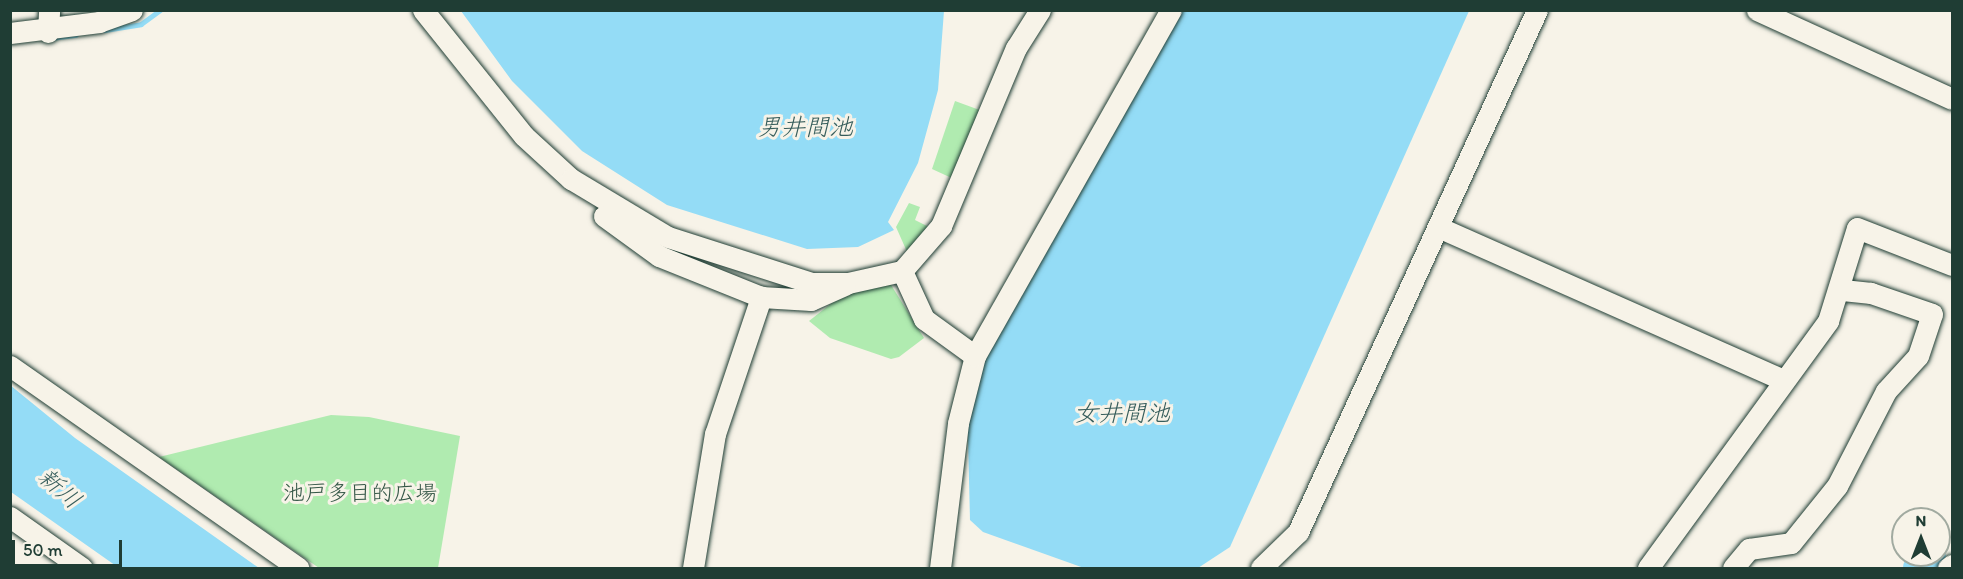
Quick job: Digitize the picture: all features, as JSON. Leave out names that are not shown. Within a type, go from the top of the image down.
[{"type":"street","points":[[48,32],[49,10]]},
{"type":"street","points":[[10,33],[48,32],[132,10]]},
{"type":"street","points":[[423,10],[524,136],[571,179],[668,237],[812,283],[848,282],[902,271],[940,225],[1016,48],[1040,10]]},
{"type":"street","points":[[940,568],[960,414],[975,356],[1171,10]]},
{"type":"street","points":[[1261,568],[1298,532],[1537,10]]},
{"type":"street","points":[[1757,10],[1953,99]]},
{"type":"street","points":[[571,179],[572,193],[659,256],[760,297],[811,300],[848,282]]},
{"type":"street","points":[[1438,227],[1784,380]]},
{"type":"street","points":[[1648,568],[1828,321],[1840,290],[1857,228],[1953,265]]},
{"type":"street","points":[[902,271],[924,319],[975,356]]},
{"type":"street","points":[[1733,568],[1749,549],[1791,543],[1836,486],[1886,392],[1918,356],[1932,314],[1871,293],[1840,290]]},
{"type":"street","points":[[693,568],[715,434],[760,297]]},
{"type":"street","points":[[10,366],[298,568]]},
{"type":"street","points":[[10,517],[82,568]]},
{"type":"street","points":[[1948,568],[1953,565]]},
{"type":"green space","points":[[955,101],[985,112],[956,180],[932,169]]},
{"type":"green space","points":[[909,203],[920,207],[915,220],[933,229],[908,254],[896,227]]},
{"type":"green space","points":[[888,280],[924,338],[899,357],[891,359],[830,338],[809,321],[852,287]]},
{"type":"green space","name":"池戸多目的広場","points":[[331,415],[369,417],[460,436],[438,568],[319,568],[159,457]]},
{"type":"water","name":"男井間池","points":[[461,11],[944,11],[938,90],[918,163],[888,222],[894,230],[858,247],[807,249],[667,205],[582,151],[512,81]]},
{"type":"water","name":"女井間池","points":[[1176,11],[1469,11],[1230,547],[1198,568],[1084,568],[983,532],[970,520],[967,397],[982,351]]},
{"type":"water","name":"新川","points":[[10,385],[75,438],[259,568],[119,568],[11,492]]},
{"type":"waterway","points":[[105,30],[141,24],[160,10]]},
{"type":"waterway","points":[[51,38],[76,35]]}]
